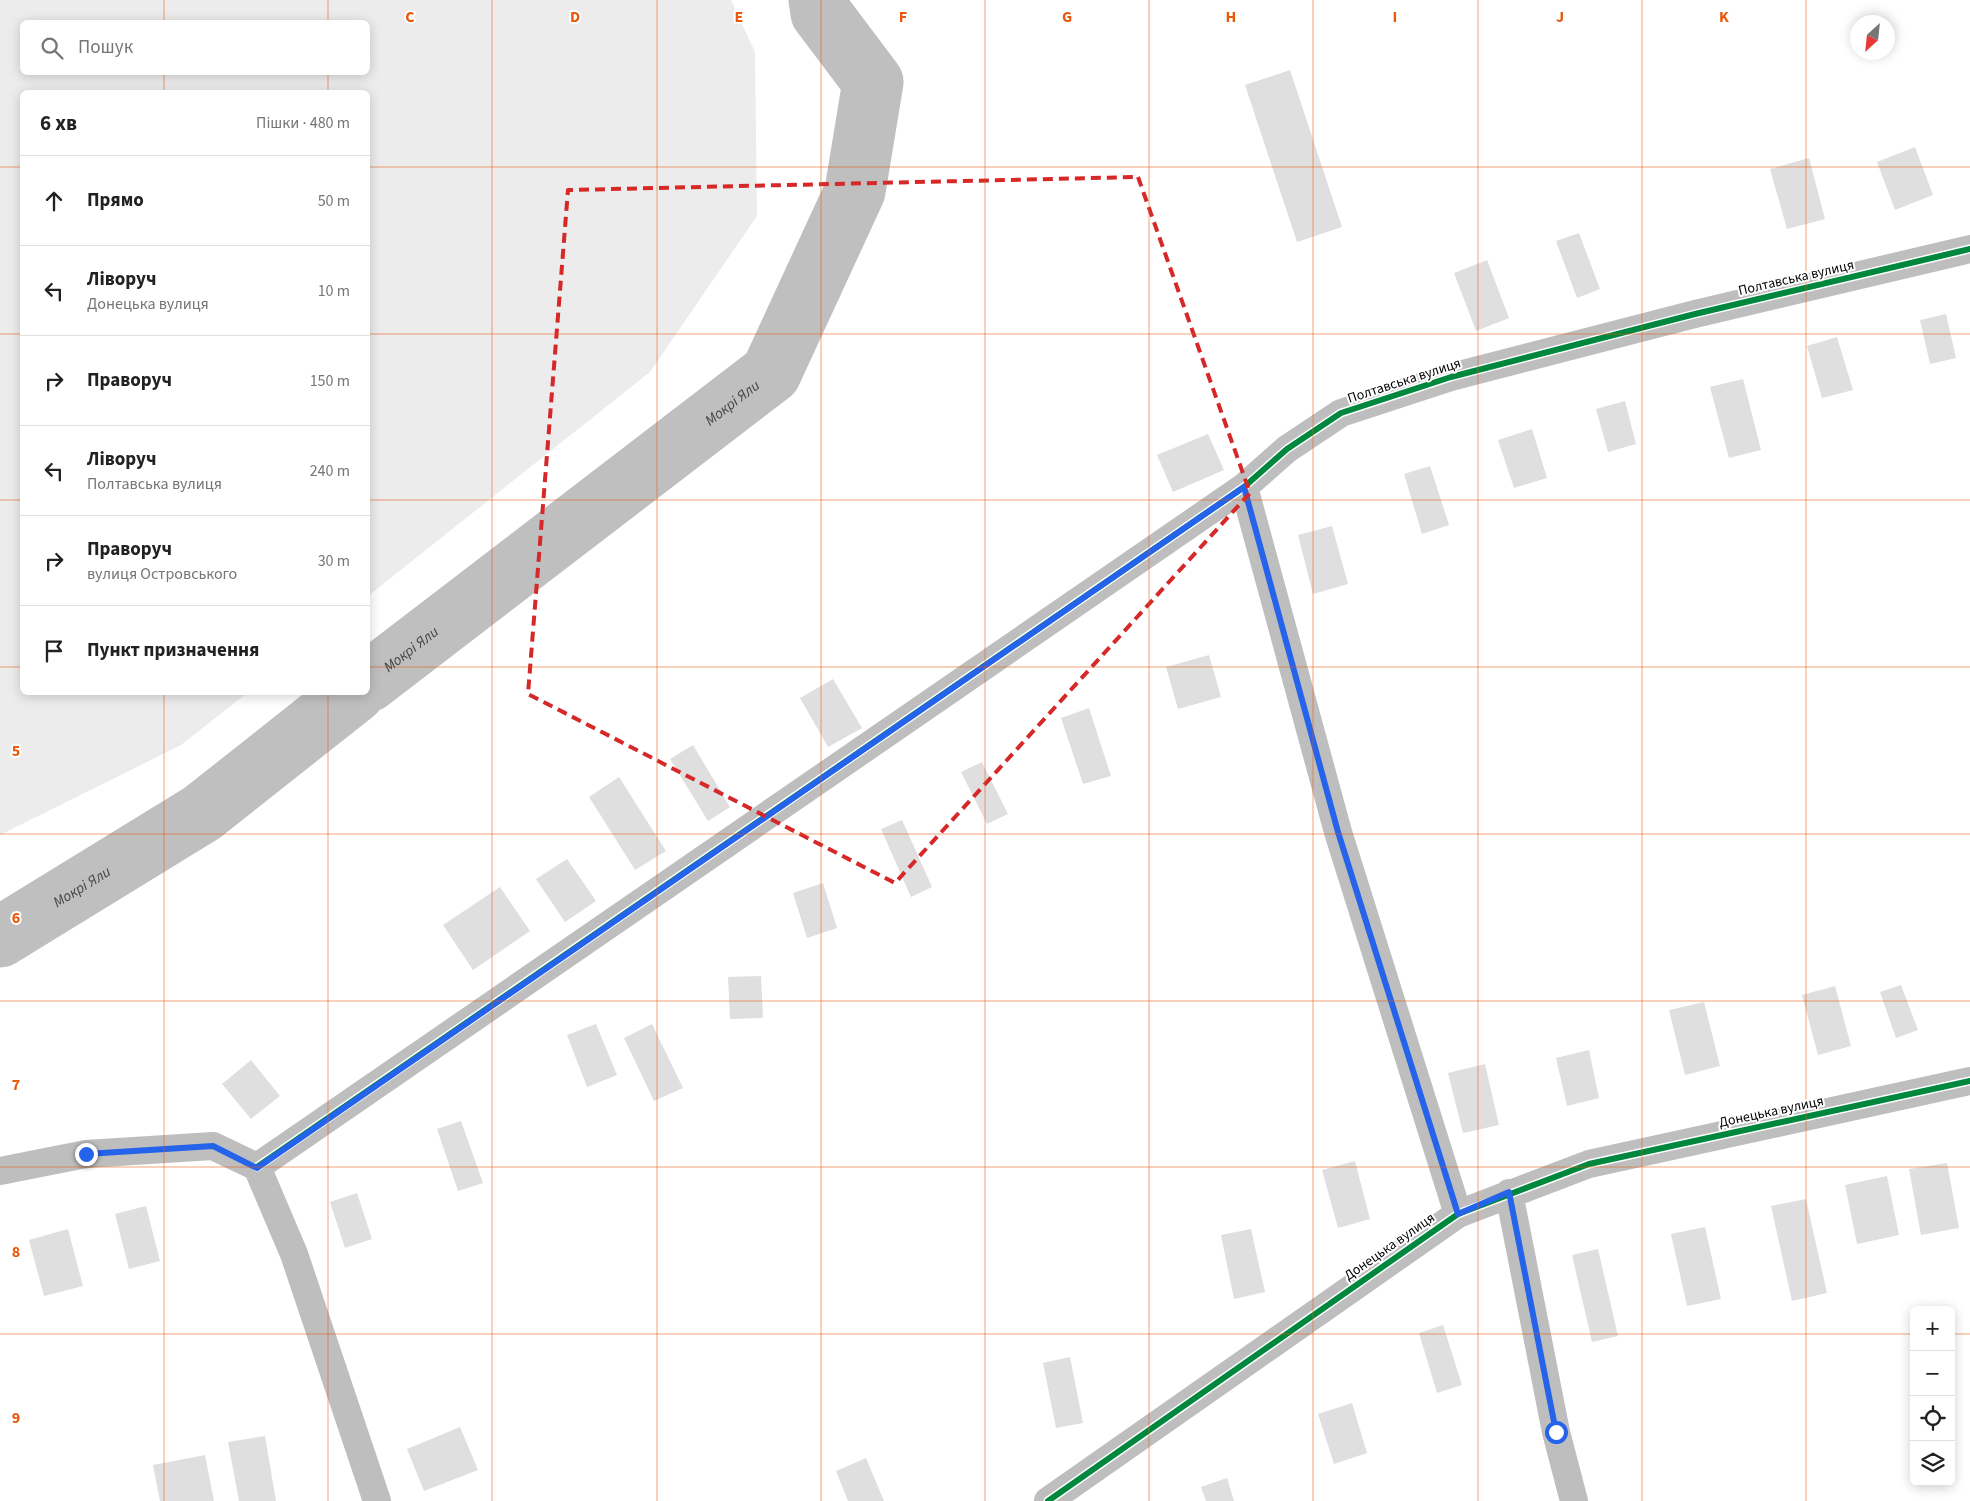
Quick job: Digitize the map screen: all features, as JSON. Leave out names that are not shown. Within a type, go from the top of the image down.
[{"type":"street","name":"Полтавська вулиця","points":[[257,1168],[1244,487],[1288,449],[1341,413],[1451,376],[1695,314],[1970,249]]},
{"type":"street","points":[[1244,487],[1338,832],[1458,1214]]},
{"type":"street","name":"Донецька вулиця","points":[[1048,1501],[1458,1214],[1509,1192],[1588,1164],[1970,1081]]},
{"type":"street","points":[[0,1171],[86,1154],[213,1146],[257,1168],[294,1254],[377,1501]]},
{"type":"street","points":[[1509,1192],[1556,1432],[1574,1501]]},
{"type":"highlighted area","points":[[1138,177],[1250,493],[895,883],[528,694],[568,190]]},
{"type":"shaded area","points":[[0,0],[731,0],[755,52],[757,216],[650,372],[370,594],[370,90],[20,90],[20,695],[244,695],[181,745],[0,835]]},
{"type":"building","points":[[1290,70],[1342,227],[1297,242],[1245,85]]},
{"type":"building","points":[[1915,147],[1933,195],[1895,210],[1877,162]]},
{"type":"building","points":[[1809,158],[1825,219],[1787,229],[1770,169]]},
{"type":"building","points":[[1579,233],[1600,289],[1577,298],[1556,241]]},
{"type":"building","points":[[1487,260],[1509,318],[1476,331],[1454,273]]},
{"type":"building","points":[[1946,314],[1956,358],[1930,364],[1920,320]]},
{"type":"building","points":[[1837,337],[1853,390],[1822,398],[1807,346]]},
{"type":"building","points":[[1743,379],[1761,450],[1729,458],[1710,387]]},
{"type":"building","points":[[1625,401],[1636,444],[1608,452],[1596,409]]},
{"type":"building","points":[[1532,429],[1547,478],[1514,488],[1498,440]]},
{"type":"building","points":[[1208,434],[1224,470],[1173,492],[1157,455]]},
{"type":"building","points":[[1430,466],[1449,525],[1422,534],[1404,474]]},
{"type":"building","points":[[1332,526],[1348,584],[1313,594],[1298,535]]},
{"type":"building","points":[[1209,655],[1221,697],[1178,709],[1166,667]]},
{"type":"building","points":[[833,679],[862,728],[828,747],[800,698]]},
{"type":"building","points":[[1089,708],[1111,776],[1083,784],[1061,718]]},
{"type":"building","points":[[693,745],[730,807],[708,821],[670,759]]},
{"type":"building","points":[[982,762],[1008,814],[987,824],[961,772]]},
{"type":"building","points":[[619,777],[666,851],[635,870],[589,797]]},
{"type":"building","points":[[902,820],[932,887],[911,897],[881,829]]},
{"type":"building","points":[[567,859],[596,901],[565,922],[536,879]]},
{"type":"building","points":[[823,883],[837,928],[807,938],[793,893]]},
{"type":"building","points":[[500,887],[530,931],[473,970],[443,925]]},
{"type":"building","points":[[761,976],[763,1018],[730,1019],[728,977]]},
{"type":"building","points":[[1901,985],[1918,1030],[1896,1038],[1880,992]]},
{"type":"building","points":[[1835,986],[1851,1046],[1818,1055],[1802,995]]},
{"type":"building","points":[[1704,1002],[1720,1066],[1685,1075],[1669,1010]]},
{"type":"building","points":[[596,1024],[617,1075],[587,1087],[567,1035]]},
{"type":"building","points":[[652,1024],[683,1088],[654,1101],[624,1038]]},
{"type":"building","points":[[1589,1050],[1599,1098],[1567,1106],[1556,1058]]},
{"type":"building","points":[[251,1060],[280,1096],[251,1119],[222,1084]]},
{"type":"building","points":[[1485,1064],[1499,1125],[1463,1133],[1448,1073]]},
{"type":"building","points":[[461,1121],[483,1183],[458,1191],[437,1129]]},
{"type":"building","points":[[1355,1161],[1370,1219],[1338,1228],[1322,1170]]},
{"type":"building","points":[[1947,1163],[1959,1228],[1921,1235],[1909,1169]]},
{"type":"building","points":[[1887,1176],[1899,1235],[1857,1244],[1845,1185]]},
{"type":"building","points":[[357,1193],[372,1239],[345,1248],[330,1202]]},
{"type":"building","points":[[1806,1199],[1827,1293],[1792,1301],[1771,1206]]},
{"type":"building","points":[[146,1206],[160,1261],[129,1269],[115,1214]]},
{"type":"building","points":[[1705,1227],[1721,1299],[1687,1306],[1671,1234]]},
{"type":"building","points":[[68,1229],[83,1286],[44,1296],[29,1240]]},
{"type":"building","points":[[1251,1229],[1265,1292],[1234,1299],[1221,1235]]},
{"type":"building","points":[[1598,1249],[1618,1336],[1592,1342],[1572,1255]]},
{"type":"building","points":[[1443,1325],[1462,1385],[1437,1393],[1419,1333]]},
{"type":"building","points":[[1070,1357],[1083,1423],[1056,1428],[1043,1363]]},
{"type":"building","points":[[1352,1403],[1367,1453],[1334,1464],[1318,1414]]},
{"type":"building","points":[[460,1427],[478,1470],[424,1491],[407,1449]]},
{"type":"building","points":[[265,1436],[276,1501],[239,1501],[228,1442]]},
{"type":"building","points":[[205,1455],[214,1501],[160,1501],[153,1465]]},
{"type":"building","points":[[866,1458],[884,1501],[848,1501],[836,1471]]},
{"type":"building","points":[[1227,1478],[1234,1501],[1206,1501],[1201,1487]]},
{"type":"waterway","name":"Мокрі Яли","points":[[370,680],[771,373],[855,191],[873,82],[821,13],[819,0]]},
{"type":"waterway","name":"Мокрі Яли","points":[[0,937],[202,813],[351,695]]},
{"type":"cycle path","points":[[257,1167],[1244,487],[1287,449],[1341,413],[1451,377],[1695,314],[1970,249]]},
{"type":"cycle path","points":[[1048,1501],[1458,1214],[1589,1164],[1970,1081]]},
{"type":"route","points":[[86,1154],[213,1146],[257,1168],[1244,487],[1338,832],[1458,1214],[1509,1192],[1556,1432]]}]
